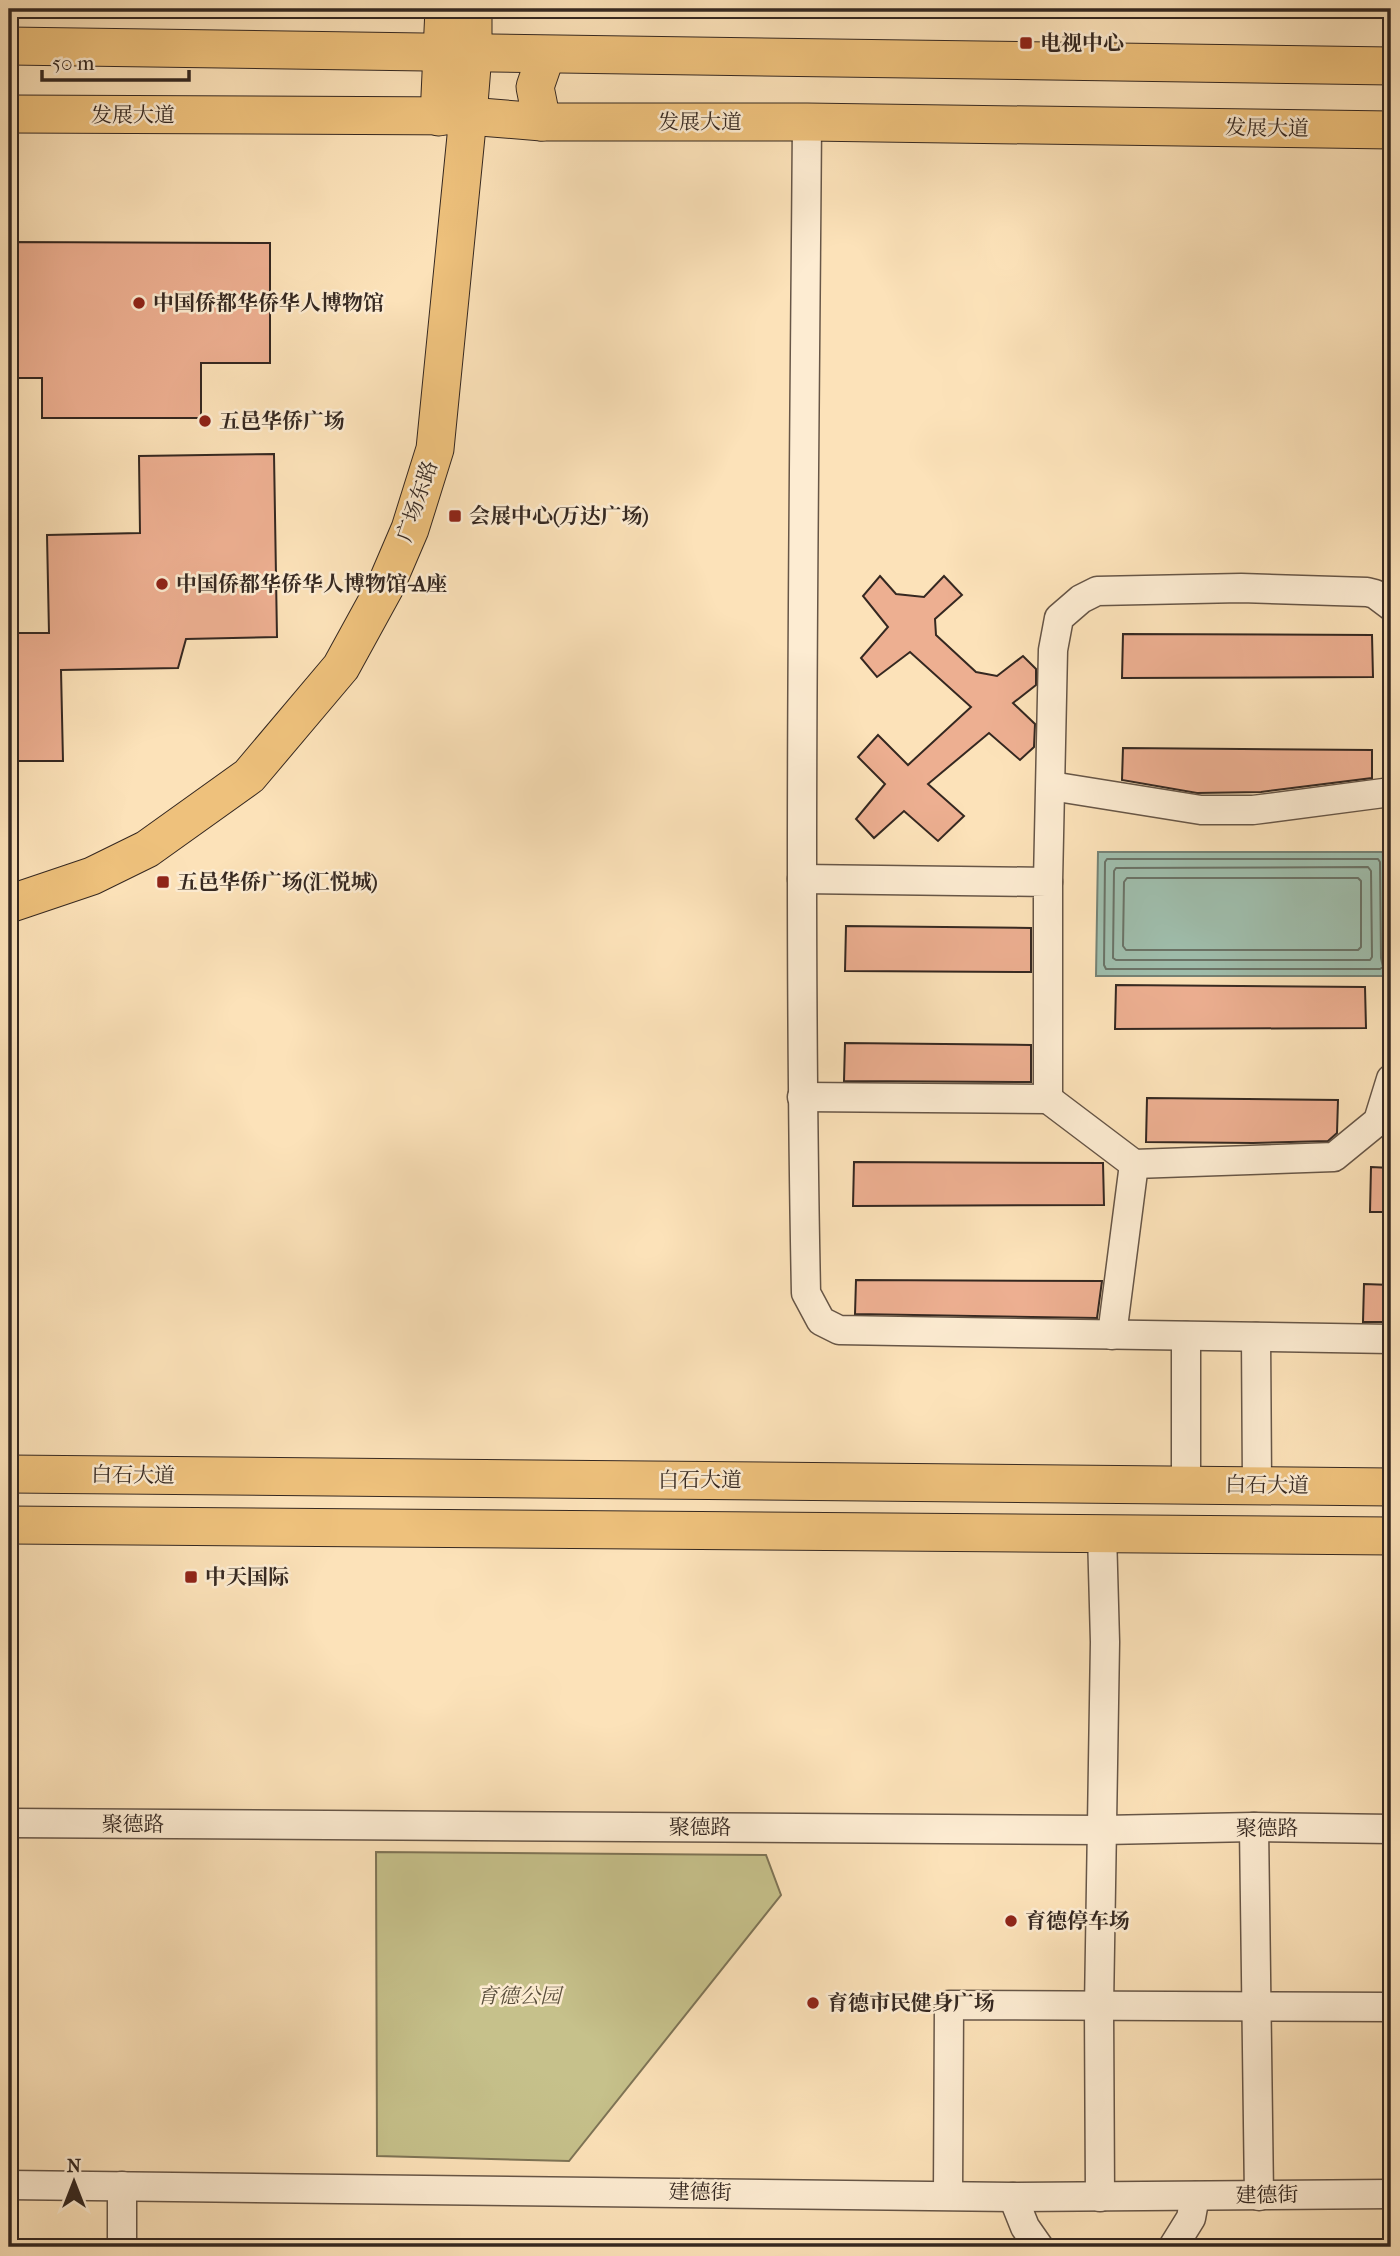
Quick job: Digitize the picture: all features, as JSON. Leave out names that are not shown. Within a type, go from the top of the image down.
[{"type":"main road","points":[[444,9],[458,54]]},
{"type":"main road","points":[[458,54],[473,9]]},
{"type":"main road","points":[[9,46],[1391,66]]},
{"type":"main road","name":"广场东路","points":[[9,904],[92,876],[147,849],[250,776],[341,667],[410,529],[435,449],[458,54]]},
{"type":"main road","points":[[542,122],[535,87],[546,55]]},
{"type":"main road","name":"发展大道","points":[[9,114],[453,116],[542,122],[807,122],[1391,130]]},
{"type":"main road","name":"白石大道","points":[[10,1473],[1391,1487]]},
{"type":"main road","points":[[14,1527],[1391,1536]]},
{"type":"street","points":[[807,122],[802,879],[802,1097],[806,1293],[821,1321],[839,1330],[1391,1339]]},
{"type":"street","points":[[1048,1099],[1048,882],[1053,650],[1059,618],[1073,605],[1097,591],[1241,588],[1367,592],[1375,594],[1391,606]]},
{"type":"street","points":[[1051,786],[1201,810],[1254,810],[1391,792]]},
{"type":"street","points":[[802,879],[1048,882]]},
{"type":"street","points":[[802,1097],[1048,1099],[1134,1164],[1334,1157],[1385,1121],[1391,1079]]},
{"type":"street","points":[[1112,1335],[1134,1164]]},
{"type":"street","points":[[1186,1336],[1186,1484]]},
{"type":"street","points":[[1256,1337],[1257,1484]]},
{"type":"street","points":[[1100,2197],[1105,1642],[1102,1534]]},
{"type":"street","name":"聚德路","points":[[9,1823],[1103,1830],[1254,1827],[1391,1829]]},
{"type":"street","points":[[1254,1827],[1259,2196]]},
{"type":"street","points":[[948,2195],[949,2005],[1391,2007]]},
{"type":"street","name":"建德街","points":[[9,2185],[1013,2197],[1391,2194]]},
{"type":"street","points":[[122,2186],[122,2247]]},
{"type":"street","points":[[1173,2247],[1191,2218],[1195,2196]]},
{"type":"street","points":[[1013,2197],[1026,2227],[1039,2247]]},
{"type":"green space","name":"育德公园","points":[[376,1852],[766,1855],[781,1895],[569,2161],[377,2156]]},
{"type":"water","points":[[1098,852],[1387,852],[1388,976],[1096,976]]},
{"type":"building","name":"中国侨都华侨华人博物馆","points":[[9,242],[270,243],[270,363],[201,363],[201,418],[42,418],[42,378],[9,378]]},
{"type":"building","name":"中国侨都华侨华人博物馆-A座","points":[[274,454],[277,637],[186,639],[178,668],[61,670],[63,761],[9,761],[9,633],[49,633],[47,535],[140,533],[139,456]]},
{"type":"building","points":[[880,576],[896,594],[924,597],[944,576],[962,595],[935,619],[936,635],[976,672],[997,676],[1023,656],[1036,669],[1036,685],[1013,703],[1035,724],[1034,747],[1020,760],[989,733],[928,784],[964,816],[938,841],[904,811],[874,838],[856,819],[885,784],[858,757],[878,735],[908,765],[971,707],[910,652],[877,677],[861,658],[888,627],[863,596]]},
{"type":"building","points":[[1123,634],[1372,635],[1373,677],[1122,678]]},
{"type":"building","points":[[1123,748],[1372,750],[1372,778],[1261,792],[1197,793],[1122,780]]},
{"type":"building","points":[[846,926],[1031,928],[1031,972],[845,971]]},
{"type":"building","points":[[1116,985],[1365,987],[1366,1028],[1115,1029]]},
{"type":"building","points":[[845,1043],[1031,1045],[1031,1082],[844,1081]]},
{"type":"building","points":[[1147,1098],[1338,1100],[1337,1133],[1328,1141],[1146,1142]]},
{"type":"building","points":[[854,1162],[1103,1163],[1104,1205],[853,1206]]},
{"type":"building","points":[[1371,1167],[1391,1168],[1391,1212],[1370,1212]]},
{"type":"building","points":[[856,1280],[1102,1281],[1097,1318],[855,1314]]},
{"type":"building","points":[[1364,1284],[1391,1285],[1391,1322],[1363,1322]]},
{"type":"place","name":"电视中心","points":[[1026,43]]},
{"type":"place","name":"中国侨都华侨华人博物馆","points":[[139,303]]},
{"type":"place","name":"五邑华侨广场","points":[[205,421]]},
{"type":"place","name":"会展中心(万达广场)","points":[[455,516]]},
{"type":"place","name":"中国侨都华侨华人博物馆-A座","points":[[162,584]]},
{"type":"place","name":"五邑华侨广场(汇悦城)","points":[[163,882]]},
{"type":"place","name":"中天国际","points":[[191,1577]]},
{"type":"place","name":"育德停车场","points":[[1011,1921]]},
{"type":"place","name":"育德市民健身广场","points":[[813,2003]]}]
